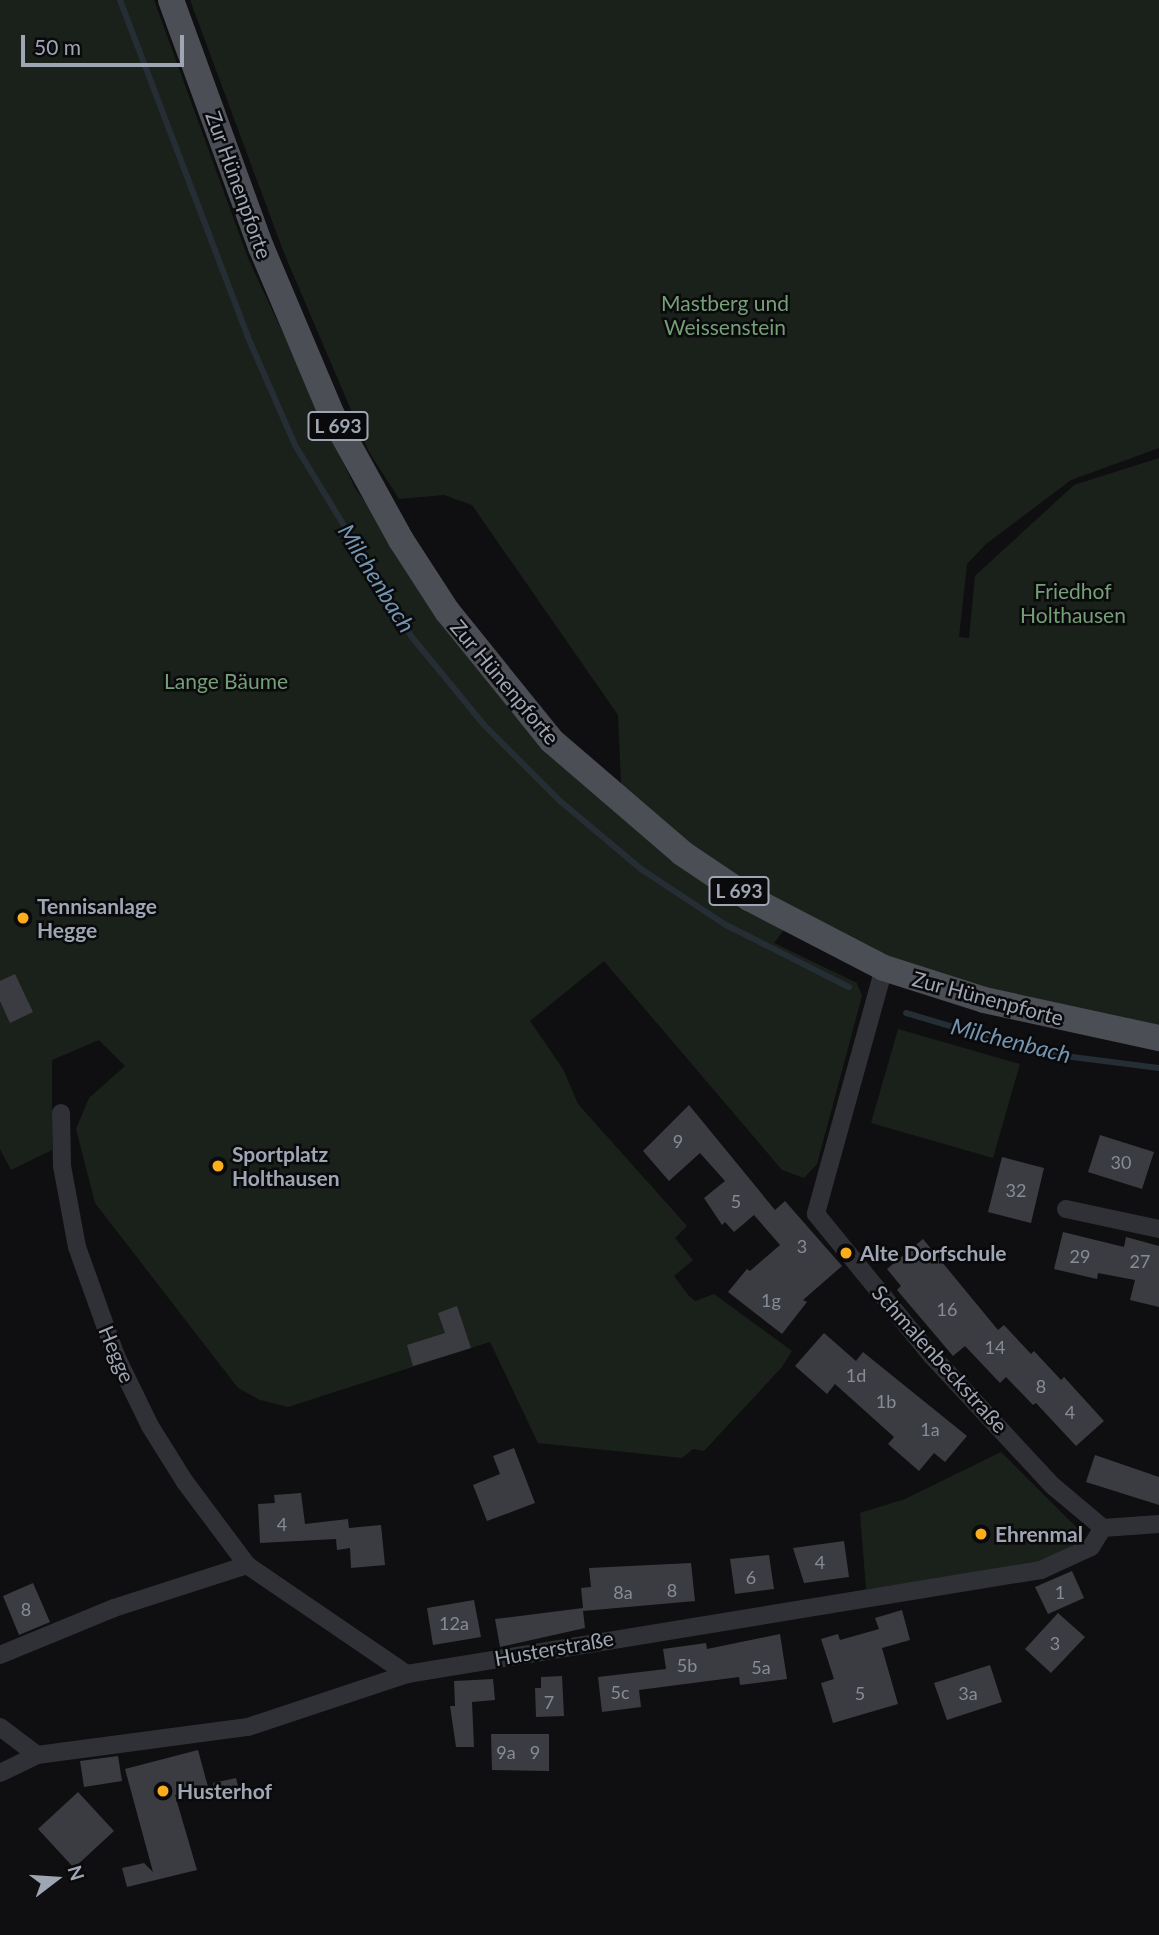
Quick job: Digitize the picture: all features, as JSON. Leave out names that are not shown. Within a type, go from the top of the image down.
[{"type":"main road","name":"Zur Hünenpforte","points":[[171,0],[261,247],[332,415],[401,540],[447,611],[552,741],[628,810],[749,898],[884,968],[984,1000],[1159,1038]]},
{"type":"street","name":"Schmalenbeckstraße","points":[[884,968],[816,1214],[932,1356],[1053,1486],[1103,1528]]},
{"type":"street","name":"Hegge","points":[[61,1113],[62,1166],[77,1247],[116,1356],[157,1437],[247,1565],[407,1674]]},
{"type":"street","points":[[1066,1209],[1159,1229]]},
{"type":"street","points":[[1103,1528],[1159,1524]]},
{"type":"street","name":"Husterstraße","points":[[0,1773],[37,1755],[248,1727],[407,1674],[1041,1570],[1091,1547],[1103,1528]]},
{"type":"street","points":[[0,1655],[114,1608],[247,1565]]},
{"type":"street","points":[[0,1727],[37,1755]]},
{"type":"green space","points":[[0,0],[154,0],[248,258],[355,488],[495,677],[622,804],[618,715],[472,505],[444,495],[399,499],[369,452],[284,253],[190,0],[1159,0],[1159,448],[1071,480],[986,544],[967,564],[959,637],[969,638],[975,576],[1074,485],[1159,458],[1159,1038],[1065,1019],[791,921],[774,943],[857,983],[862,996],[817,1164],[804,1178],[782,1170],[604,961],[530,1021],[563,1069],[578,1104],[687,1226],[675,1238],[693,1260],[674,1276],[689,1296],[695,1301],[714,1294],[792,1351],[782,1367],[704,1451],[693,1449],[682,1458],[538,1443],[490,1342],[288,1407],[260,1400],[238,1388],[95,1203],[76,1129],[89,1098],[125,1066],[99,1040],[52,1060],[52,1150],[11,1170],[0,1149]]},
{"type":"green space","points":[[898,1029],[1020,1064],[993,1158],[871,1123]]},
{"type":"green space","points":[[1001,1452],[1081,1532],[1068,1552],[1026,1567],[866,1589],[860,1513],[905,1499]]},
{"type":"building","points":[[15,974],[33,1012],[10,1023],[0,1001],[0,981]]},
{"type":"building","points":[[689,1105],[775,1210],[785,1201],[842,1266],[803,1300],[807,1302],[782,1334],[728,1292],[747,1269],[750,1271],[780,1245],[754,1215],[734,1232],[725,1222],[722,1225],[704,1198],[725,1181],[700,1153],[669,1181],[643,1151]]},
{"type":"building","points":[[1100,1135],[1154,1152],[1142,1189],[1088,1172]]},
{"type":"building","points":[[1002,1157],[1044,1168],[1031,1223],[988,1212]]},
{"type":"building","points":[[1063,1232],[1124,1247],[1126,1237],[1159,1246],[1159,1307],[1130,1300],[1135,1280],[1098,1273],[1097,1279],[1054,1269]]},
{"type":"building","points":[[923,1239],[998,1330],[1004,1325],[1031,1354],[1034,1351],[1061,1380],[1064,1377],[1104,1421],[1076,1446],[1036,1403],[1033,1405],[1006,1377],[1000,1383],[965,1346],[953,1356],[897,1290],[901,1286],[887,1269]]},
{"type":"building","points":[[457,1306],[471,1348],[413,1366],[407,1345],[445,1333],[438,1313]]},
{"type":"building","points":[[824,1333],[856,1361],[863,1352],[967,1436],[945,1462],[934,1453],[919,1471],[888,1444],[894,1437],[835,1384],[827,1394],[795,1366]]},
{"type":"building","points":[[514,1448],[535,1503],[487,1521],[473,1485],[500,1474],[493,1456]]},
{"type":"building","points":[[1095,1455],[1159,1477],[1159,1505],[1086,1482]]},
{"type":"building","points":[[301,1493],[305,1524],[348,1519],[349,1528],[381,1525],[385,1565],[351,1568],[350,1548],[337,1550],[336,1539],[260,1543],[258,1504],[275,1503],[274,1495]]},
{"type":"building","points":[[844,1541],[849,1577],[804,1583],[793,1548]]},
{"type":"building","points":[[769,1555],[774,1589],[735,1594],[730,1559]]},
{"type":"building","points":[[691,1563],[695,1601],[583,1611],[585,1628],[500,1647],[495,1619],[583,1608],[581,1588],[591,1587],[589,1568]]},
{"type":"building","points":[[1072,1571],[1084,1598],[1048,1614],[1035,1587]]},
{"type":"building","points":[[33,1583],[50,1622],[19,1635],[3,1596]]},
{"type":"building","points":[[474,1600],[481,1637],[433,1645],[427,1608]]},
{"type":"building","points":[[902,1610],[910,1640],[882,1648],[898,1704],[833,1723],[821,1683],[834,1679],[821,1639],[838,1634],[840,1640],[879,1629],[875,1618]]},
{"type":"building","points":[[1058,1613],[1085,1637],[1051,1673],[1025,1649]]},
{"type":"building","points":[[780,1634],[787,1679],[740,1685],[739,1677],[639,1690],[641,1707],[602,1712],[598,1677],[666,1669],[663,1649],[706,1643],[707,1649]]},
{"type":"building","points":[[990,1665],[1002,1702],[947,1720],[934,1683]]},
{"type":"building","points":[[562,1676],[564,1716],[536,1717],[535,1688],[541,1688],[541,1677]]},
{"type":"building","points":[[493,1679],[495,1700],[472,1702],[474,1747],[456,1747],[450,1706],[455,1706],[454,1681]]},
{"type":"building","points":[[491,1734],[549,1734],[549,1771],[492,1770]]},
{"type":"building","name":"Husterhof","points":[[198,1750],[208,1787],[175,1795],[197,1870],[127,1887],[122,1868],[144,1863],[153,1872],[125,1769]]},
{"type":"building","points":[[118,1756],[122,1781],[84,1787],[80,1761]]},
{"type":"building","points":[[236,1778],[240,1795],[217,1800],[213,1783]]},
{"type":"building","points":[[78,1792],[114,1831],[74,1868],[38,1829]]},
{"type":"waterway","name":"Milchenbach","points":[[120,0],[247,335],[295,445],[411,636],[484,725],[560,801],[641,869],[726,925],[849,987]]},
{"type":"waterway","name":"Milchenbach","points":[[906,1013],[1041,1053],[1159,1068]]},
{"type":"place","name":"Tennisanlage Hegge","points":[[23,918]]},
{"type":"place","name":"Sportplatz Holthausen","points":[[218,1166]]},
{"type":"place","name":"Alte Dorfschule","points":[[846,1253]]},
{"type":"place","name":"Ehrenmal","points":[[981,1534]]},
{"type":"place","name":"Husterhof","points":[[163,1791]]},
{"type":"park label","name":"Mastberg und Weissenstein","points":[[725,315]]},
{"type":"park label","name":"Friedhof Holthausen","points":[[1073,603]]},
{"type":"park label","name":"Lange Bäume","points":[[226,681]]}]
